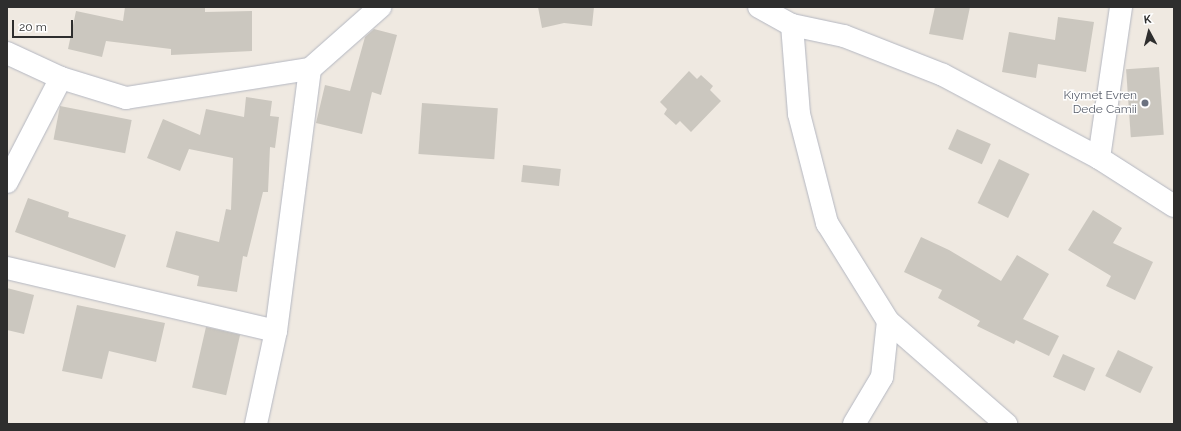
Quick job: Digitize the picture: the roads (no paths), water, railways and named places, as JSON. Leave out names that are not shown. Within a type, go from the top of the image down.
[{"type":"street","points":[[7,53],[61,78],[126,98],[310,69],[380,7]]},
{"type":"street","points":[[759,7],[792,25],[844,36],[943,75],[1099,158],[1174,206]]},
{"type":"street","points":[[1099,158],[1121,7]]},
{"type":"street","points":[[792,25],[799,114],[827,223],[888,321],[1006,424]]},
{"type":"street","points":[[256,424],[276,331],[310,69]]},
{"type":"street","points":[[7,182],[61,78]]},
{"type":"street","points":[[7,268],[276,331]]},
{"type":"street","points":[[854,424],[882,376],[888,321]]},
{"type":"place","name":"Kıymet Evren Dede Camii","points":[[1145,103]]}]
